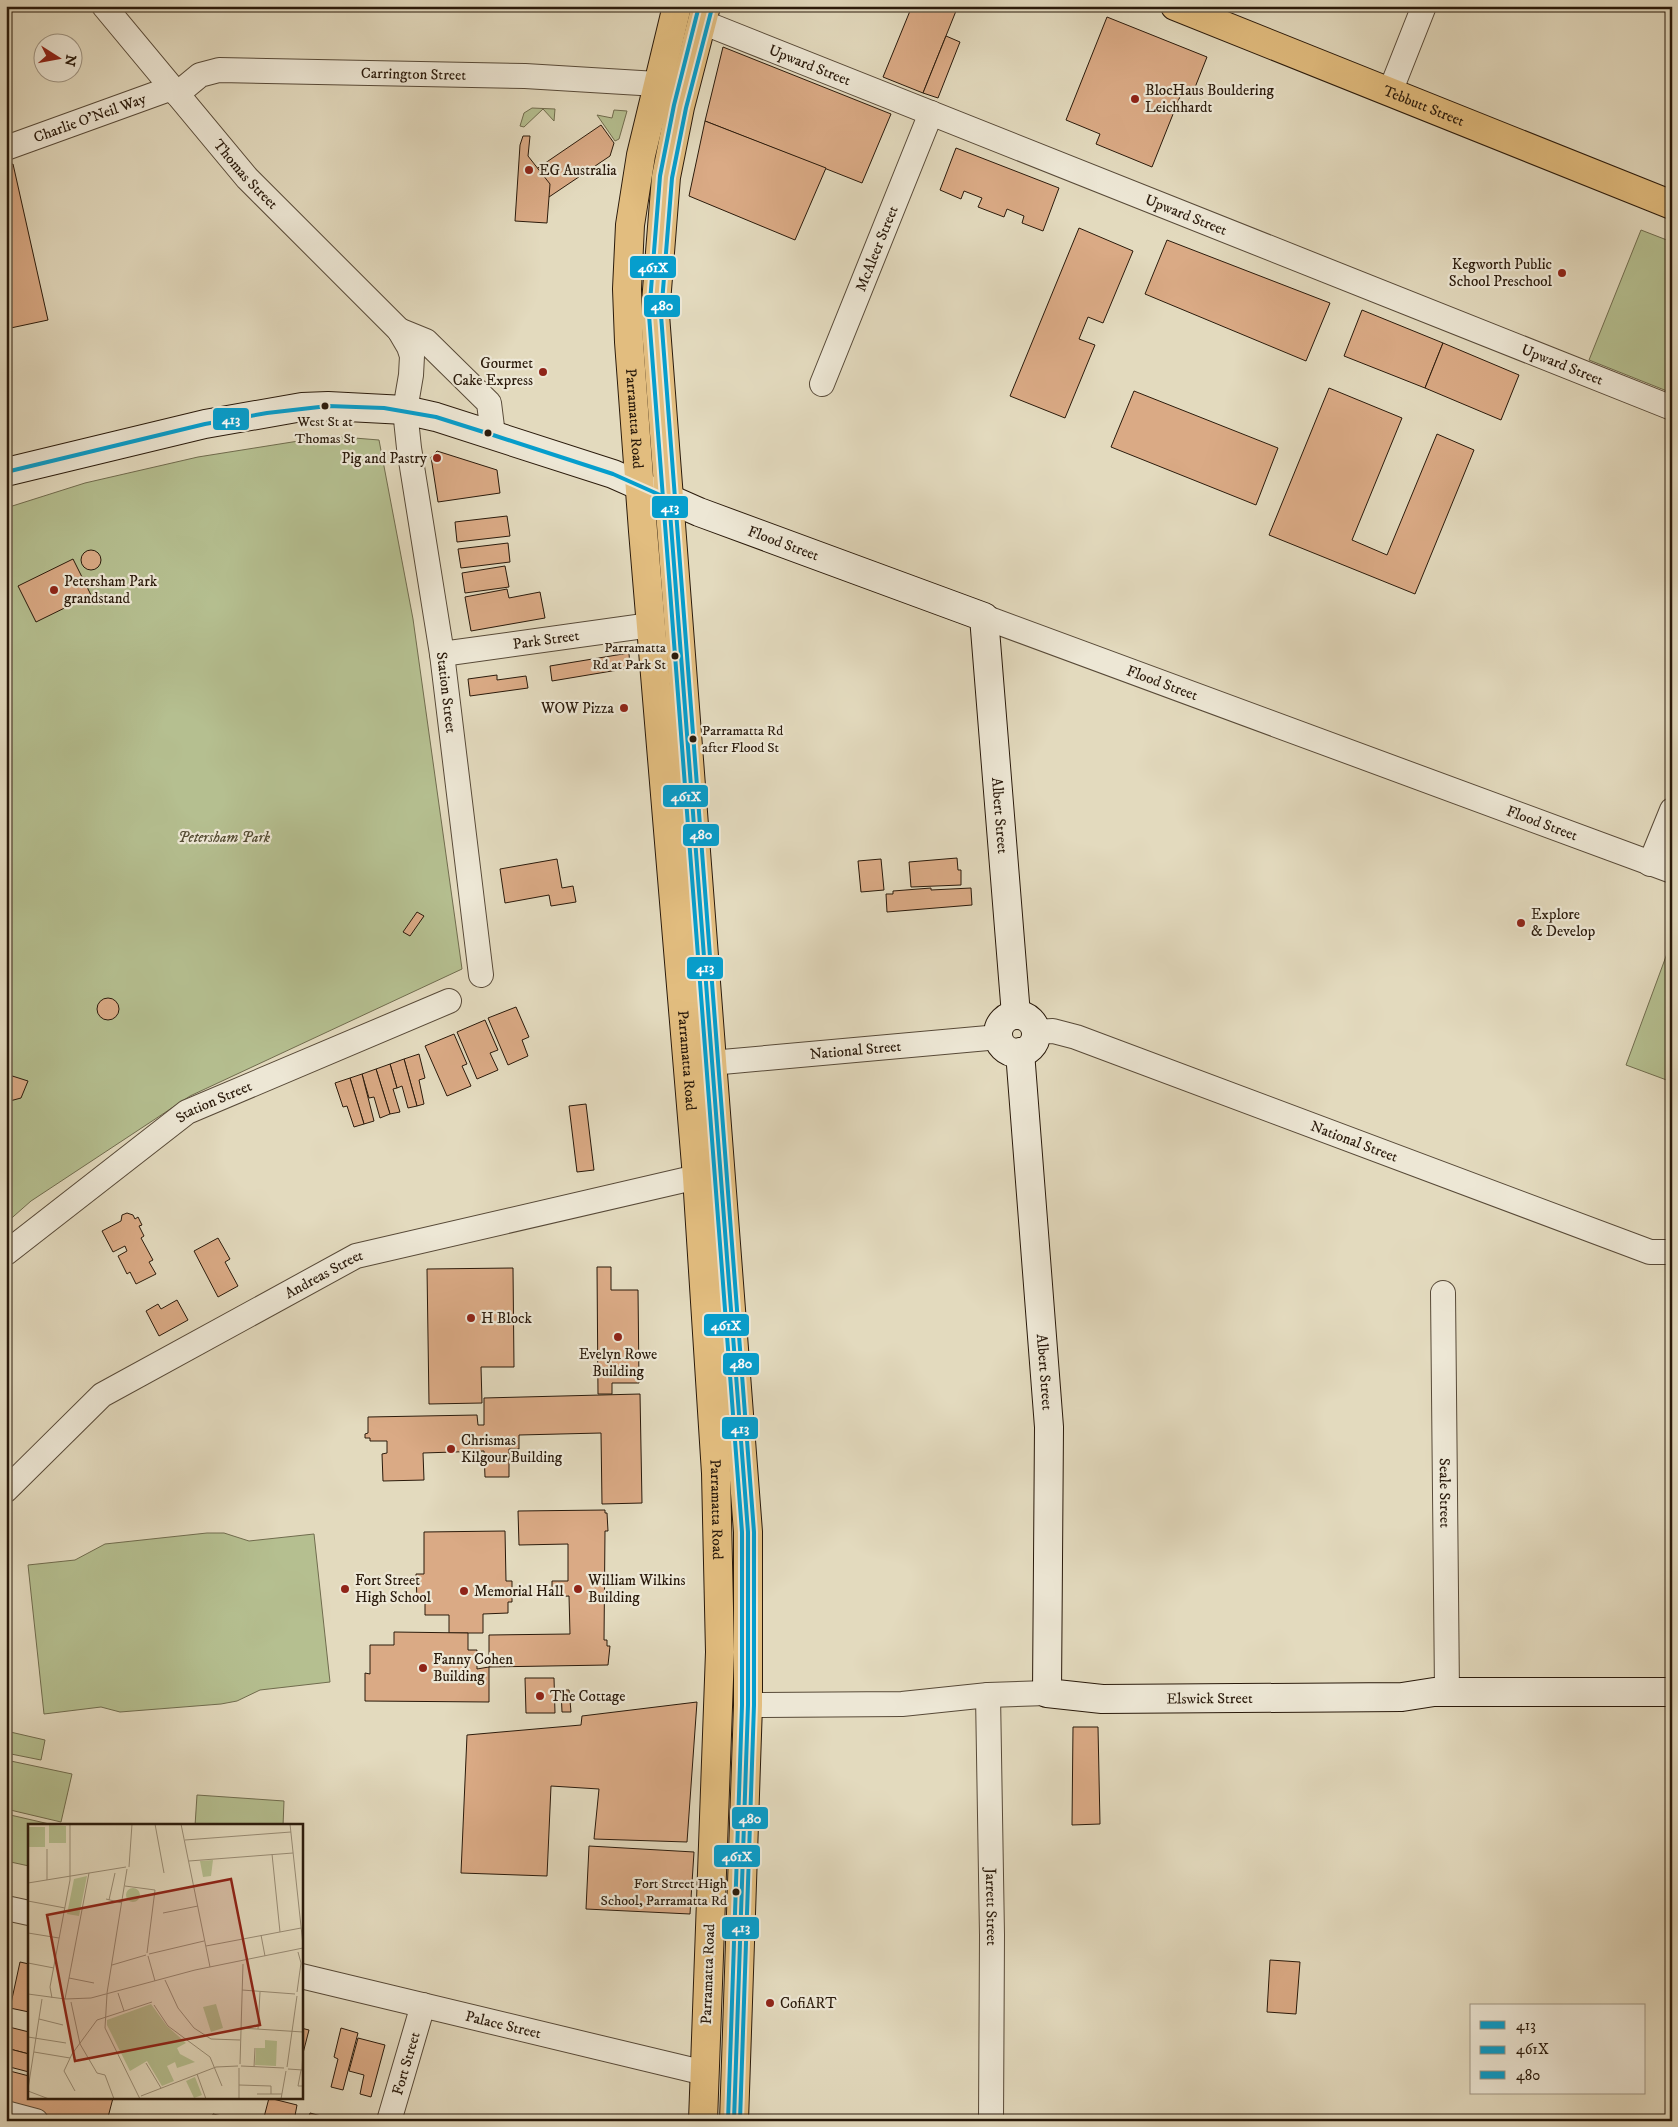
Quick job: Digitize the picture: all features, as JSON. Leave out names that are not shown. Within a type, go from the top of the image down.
[{"type":"main road","name":"Parramatta Road","points":[[677,6],[641,155],[630,225],[627,289],[629,342],[655,493],[711,1063],[748,1532],[748,1705],[734,2121]]},
{"type":"main road","name":"Tebbutt Street","points":[[1176,6],[1672,205]]},
{"type":"main road","name":"Parramatta Road","points":[[704,14],[666,177],[660,227],[655,315],[655,493],[651,625],[697,1177],[715,1455],[720,1652],[704,2121]]},
{"type":"street","name":"Thomas Street","points":[[104,6],[248,178],[399,330],[407,342],[412,356],[405,410]]},
{"type":"street","points":[[1390,92],[1424,6]]},
{"type":"street","name":"Upward Street","points":[[704,14],[931,113],[1672,408]]},
{"type":"street","name":"Carrington Street","points":[[175,91],[200,75],[219,70],[525,76],[657,84]]},
{"type":"street","name":"Charlie O'Neil Way","points":[[6,148],[175,91]]},
{"type":"street","name":"McAleer Street","points":[[822,384],[931,113]]},
{"type":"street","name":"Thomas Street","points":[[399,330],[426,341],[489,403],[493,435]]},
{"type":"street","name":"Flood Street","points":[[6,472],[205,424],[302,408],[328,406],[405,410],[493,435],[612,474],[655,493],[984,617],[1661,868]]},
{"type":"street","name":"Station Street","points":[[405,410],[409,448],[442,654],[481,975]]},
{"type":"street","name":"Albert Street","points":[[984,617],[1048,1427],[1047,1693]]},
{"type":"street","name":"Park Street","points":[[442,654],[651,625]]},
{"type":"street","points":[[1661,868],[1672,810]]},
{"type":"street","name":"Station Street","points":[[6,1254],[187,1112],[449,1001]]},
{"type":"street","name":"National Street","points":[[711,1063],[1053,1031],[1076,1037],[1650,1252],[1672,1252]]},
{"type":"street","name":"Andreas Street","points":[[6,1490],[102,1395],[356,1256],[697,1177]]},
{"type":"street","name":"Seale Street","points":[[1443,1293],[1446,1692]]},
{"type":"street","name":"Elswick Street","points":[[748,1705],[902,1704],[988,1695],[1047,1693],[1102,1700],[1402,1698],[1446,1692],[1672,1692]]},
{"type":"street","name":"Jarrett Street","points":[[988,1695],[992,1935],[991,2121]]},
{"type":"street","points":[[6,1908],[28,1913]]},
{"type":"street","name":"Palace Street","points":[[302,1976],[705,2073]]},
{"type":"street","name":"Fort Street","points":[[389,2121],[423,2005]]},
{"type":"street","points":[[6,2113],[36,2121]]},
{"type":"green space","points":[[532,108],[555,109],[554,121],[543,109],[524,127],[520,126],[524,113]]},
{"type":"green space","points":[[614,110],[627,111],[619,139],[615,141],[597,115],[612,118]]},
{"type":"green space","points":[[1641,230],[1672,242],[1672,393],[1589,360]]},
{"type":"green space","name":"Petersham Park","points":[[330,436],[379,440],[413,619],[462,969],[190,1096],[31,1201],[6,1223],[6,508],[85,483],[198,457]]},
{"type":"green space","points":[[1672,940],[1672,1082],[1626,1065]]},
{"type":"green space","points":[[207,1533],[224,1533],[249,1541],[314,1534],[330,1682],[260,1690],[237,1701],[221,1704],[120,1712],[101,1707],[44,1714],[28,1565],[75,1560],[105,1544]]},
{"type":"green space","points":[[6,1731],[45,1740],[41,1760],[6,1753]]},
{"type":"green space","points":[[6,1760],[72,1774],[61,1822],[6,1809]]},
{"type":"green space","points":[[197,1795],[284,1801],[283,1824],[195,1824]]},
{"type":"green space","points":[[6,1814],[49,1824],[28,1824],[28,1866],[6,1861]]},
{"type":"building","points":[[912,6],[958,6],[923,93],[883,77]]},
{"type":"building","points":[[1107,17],[1207,57],[1192,95],[1183,89],[1152,167],[1096,144],[1100,134],[1066,120]]},
{"type":"building","points":[[946,36],[960,42],[938,98],[923,93]]},
{"type":"building","points":[[723,47],[891,114],[862,183],[705,121]]},
{"type":"building","points":[[705,121],[826,168],[795,240],[689,196]]},
{"type":"building","points":[[601,125],[614,143],[610,156],[549,197],[532,172]]},
{"type":"building","name":"EG Australia","points":[[523,136],[530,136],[528,156],[550,184],[547,223],[515,221],[520,145]]},
{"type":"building","points":[[956,148],[1059,188],[1043,231],[1022,223],[1024,216],[1007,209],[1004,217],[978,207],[982,198],[964,191],[961,199],[940,190]]},
{"type":"building","points":[[13,164],[48,320],[6,329],[6,166]]},
{"type":"building","points":[[1079,228],[1133,251],[1103,323],[1088,317],[1079,339],[1095,345],[1065,418],[1010,396]]},
{"type":"building","points":[[1167,240],[1330,303],[1306,361],[1145,294]]},
{"type":"building","points":[[1362,310],[1443,343],[1425,388],[1344,356]]},
{"type":"building","points":[[1443,343],[1519,375],[1501,420],[1425,388]]},
{"type":"building","points":[[1329,388],[1402,418],[1352,540],[1387,555],[1437,434],[1474,450],[1415,594],[1269,535]]},
{"type":"building","points":[[1134,391],[1278,448],[1256,505],[1111,447]]},
{"type":"building","points":[[437,451],[497,470],[500,493],[438,502],[431,457]]},
{"type":"building","points":[[507,516],[510,536],[457,542],[455,522]]},
{"type":"building","points":[[508,543],[510,562],[461,568],[458,549]]},
{"type":"building","points":[[87,550],[95,550],[101,556],[101,564],[95,570],[87,570],[81,564],[81,556]]},
{"type":"building","name":"Petersham Park grandstand","points":[[73,559],[91,595],[36,622],[18,586]]},
{"type":"building","points":[[505,566],[509,587],[465,593],[462,573]]},
{"type":"building","points":[[507,589],[509,598],[540,592],[545,618],[471,631],[465,597]]},
{"type":"building","points":[[629,653],[630,668],[552,681],[550,666]]},
{"type":"building","points":[[497,675],[497,680],[526,676],[528,688],[470,696],[468,679]]},
{"type":"building","points":[[957,858],[958,870],[961,870],[961,885],[911,887],[909,862]]},
{"type":"building","points":[[557,859],[562,888],[573,886],[576,902],[551,906],[549,895],[505,903],[500,869]]},
{"type":"building","points":[[881,859],[884,890],[861,892],[858,861]]},
{"type":"building","points":[[931,888],[931,890],[971,888],[972,905],[887,912],[886,894],[893,894],[893,891]]},
{"type":"building","points":[[417,912],[424,916],[410,936],[403,932]]},
{"type":"building","points":[[108,998],[116,1001],[119,1009],[116,1017],[108,1020],[100,1017],[97,1009],[100,1001]]},
{"type":"building","points":[[516,1007],[529,1037],[522,1040],[528,1056],[508,1065],[488,1018]]},
{"type":"building","points":[[485,1020],[498,1050],[490,1053],[498,1070],[477,1079],[457,1032]]},
{"type":"building","points":[[454,1034],[467,1064],[462,1066],[471,1086],[447,1096],[425,1046]]},
{"type":"building","points":[[419,1054],[425,1078],[419,1080],[424,1104],[417,1106],[404,1059]]},
{"type":"building","points":[[404,1059],[417,1106],[408,1108],[402,1086],[397,1088],[390,1064]]},
{"type":"building","points":[[390,1064],[397,1088],[393,1089],[400,1112],[390,1114],[376,1069]]},
{"type":"building","points":[[376,1069],[390,1114],[380,1118],[374,1097],[369,1098],[362,1074]]},
{"type":"building","points":[[6,1074],[28,1081],[21,1098],[6,1102]]},
{"type":"building","points":[[362,1074],[374,1121],[364,1124],[350,1078]]},
{"type":"building","points":[[350,1078],[364,1124],[354,1127],[347,1106],[343,1107],[335,1083]]},
{"type":"building","points":[[586,1104],[594,1170],[577,1172],[569,1106]]},
{"type":"building","points":[[127,1213],[133,1215],[135,1219],[138,1217],[142,1225],[139,1226],[144,1236],[141,1238],[153,1260],[149,1262],[156,1274],[136,1284],[130,1272],[127,1274],[118,1256],[127,1251],[125,1246],[113,1252],[102,1231],[121,1221],[122,1215]]},
{"type":"building","points":[[218,1238],[230,1259],[225,1262],[238,1286],[218,1297],[194,1251]]},
{"type":"building","name":"Evelyn Rowe Building","points":[[597,1267],[611,1267],[611,1290],[638,1290],[639,1383],[612,1383],[612,1394],[598,1394]]},
{"type":"building","name":"H Block","points":[[513,1268],[514,1367],[481,1367],[482,1403],[429,1404],[427,1269]]},
{"type":"building","points":[[177,1300],[188,1320],[159,1336],[146,1311],[158,1304],[161,1309]]},
{"type":"building","name":"Chrismas Kilgour Building","points":[[640,1394],[642,1503],[602,1504],[601,1433],[519,1435],[519,1449],[509,1449],[509,1477],[485,1477],[484,1451],[423,1453],[424,1480],[383,1481],[382,1454],[387,1453],[387,1441],[370,1441],[370,1438],[365,1438],[365,1434],[368,1433],[368,1417],[477,1415],[478,1425],[484,1425],[484,1398]]},
{"type":"building","name":"William Wilkins Building","points":[[605,1510],[605,1513],[607,1513],[608,1531],[605,1531],[604,1640],[607,1640],[607,1646],[610,1646],[608,1665],[489,1667],[489,1635],[570,1634],[569,1596],[552,1597],[552,1581],[568,1581],[568,1544],[519,1545],[518,1511]]},
{"type":"building","name":"Memorial Hall","points":[[505,1531],[506,1581],[512,1581],[512,1602],[508,1602],[508,1613],[483,1614],[483,1633],[449,1633],[449,1615],[425,1615],[425,1601],[417,1601],[416,1574],[424,1574],[424,1532]]},
{"type":"building","name":"Fanny Cohen Building","points":[[394,1632],[468,1633],[468,1650],[477,1650],[477,1669],[489,1667],[489,1702],[365,1701],[365,1673],[370,1674],[370,1645],[394,1645]]},
{"type":"building","name":"The Cottage","points":[[525,1678],[554,1678],[555,1713],[526,1713]]},
{"type":"building","points":[[561,1690],[569,1690],[571,1712],[562,1712]]},
{"type":"building","points":[[697,1702],[687,1842],[594,1839],[599,1789],[551,1786],[547,1876],[461,1873],[467,1735],[581,1725],[582,1716]]},
{"type":"building","points":[[1073,1727],[1098,1727],[1100,1824],[1072,1825]]},
{"type":"building","points":[[589,1846],[694,1852],[690,1914],[586,1909]]},
{"type":"building","points":[[1270,1960],[1300,1962],[1296,2014],[1267,2012]]},
{"type":"building","points":[[20,1962],[28,1964],[28,2012],[10,2008]]},
{"type":"building","points":[[9,2027],[28,2032],[28,2054],[6,2048]]},
{"type":"building","points":[[302,2028],[309,2030],[302,2057]]},
{"type":"building","points":[[341,2028],[358,2033],[343,2090],[331,2087],[338,2059],[334,2057]]},
{"type":"building","points":[[358,2038],[385,2045],[371,2097],[360,2094],[364,2075],[349,2071]]},
{"type":"building","points":[[6,2048],[28,2054],[28,2072],[6,2066]]},
{"type":"building","points":[[6,2070],[28,2076],[28,2100],[112,2100],[107,2121],[45,2121],[6,2110]]},
{"type":"building","points":[[268,2100],[297,2105],[294,2121],[263,2121]]},
{"type":"building","points":[[310,2113],[340,2121],[308,2121]]},
{"type":"building","points":[[213,2114],[244,2121],[211,2121]]},
{"type":"transit line","name":"461X","points":[[699,6],[674,105],[660,176],[649,315],[742,1532],[742,1705],[728,2121]]},
{"type":"transit line","name":"480","points":[[712,8],[686,108],[672,178],[661,315],[754,1532],[754,1705],[740,2121]]},
{"type":"transit line","name":"413","points":[[6,472],[205,424],[267,413],[328,406],[384,408],[436,417],[493,435],[613,474],[669,499],[748,1532],[748,1705],[734,2121]]},
{"type":"place","name":"BlocHaus Bouldering Leichhardt","points":[[1135,99]]},
{"type":"place","name":"EG Australia","points":[[529,170]]},
{"type":"place","name":"Kegworth Public School Preschool","points":[[1562,273]]},
{"type":"place","name":"Gourmet Cake Express","points":[[543,372]]},
{"type":"place","name":"West St at Thomas St","points":[[325,406]]},
{"type":"place","name":"Pig and Pastry","points":[[437,458]]},
{"type":"place","name":"Petersham Park grandstand","points":[[54,590]]},
{"type":"place","name":"Parramatta Rd at Park St","points":[[675,656]]},
{"type":"place","name":"WOW Pizza","points":[[624,708]]},
{"type":"place","name":"Parramatta Rd after Flood St","points":[[693,739]]},
{"type":"place","name":"Explore & Develop","points":[[1521,923]]},
{"type":"place","name":"H Block","points":[[471,1318]]},
{"type":"place","name":"Evelyn Rowe Building","points":[[618,1337]]},
{"type":"place","name":"Chrismas Kilgour Building","points":[[451,1449]]},
{"type":"place","name":"Fort Street High School","points":[[345,1589]]},
{"type":"place","name":"William Wilkins Building","points":[[578,1589]]},
{"type":"place","name":"Memorial Hall","points":[[464,1591]]},
{"type":"place","name":"Fanny Cohen Building","points":[[423,1668]]},
{"type":"place","name":"The Cottage","points":[[540,1696]]},
{"type":"place","name":"Fort Street High School, Parramatta Rd","points":[[736,1892]]},
{"type":"place","name":"CofiART","points":[[770,2003]]}]
